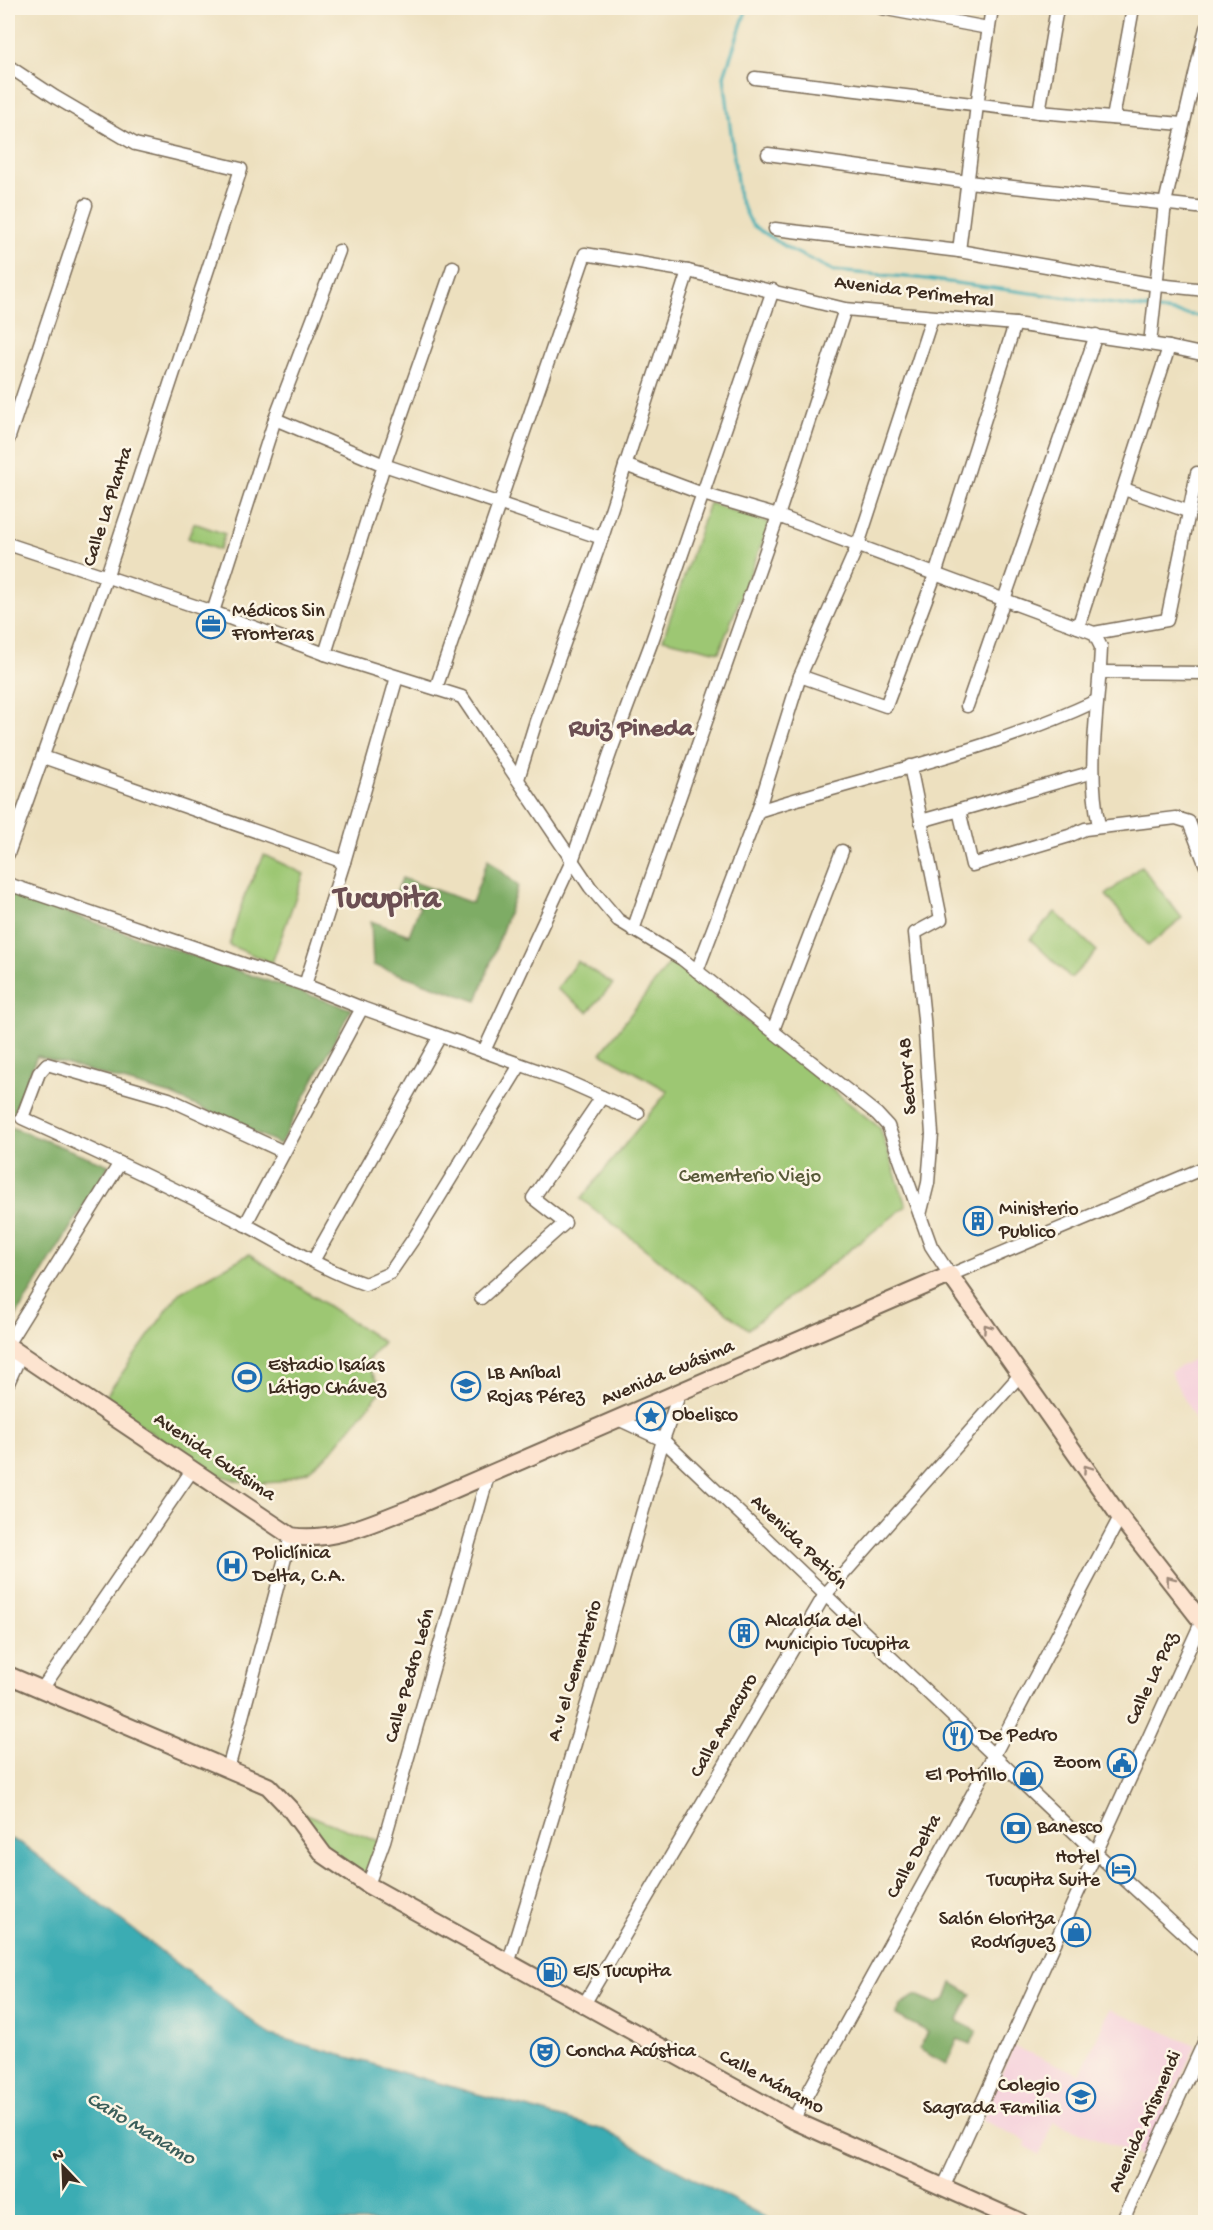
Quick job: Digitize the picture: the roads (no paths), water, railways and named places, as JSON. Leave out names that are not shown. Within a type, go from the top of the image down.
[{"type":"main road","name":"Avenida Guásima","points":[[12,1348],[291,1536],[321,1537],[352,1530],[488,1476],[950,1275]]},
{"type":"main road","points":[[950,1275],[1120,1517],[1204,1620]]},
{"type":"main road","name":"Calle Mánamo","points":[[8,1675],[268,1786],[290,1809],[324,1855],[368,1885],[509,1961],[583,2006],[793,2120],[1022,2223]]},
{"type":"street","points":[[881,8],[988,28]]},
{"type":"street","points":[[959,251],[977,105],[992,8]]},
{"type":"street","points":[[1039,112],[1057,8]]},
{"type":"street","points":[[1113,118],[1133,8]]},
{"type":"street","points":[[1150,344],[1165,203],[1206,28]]},
{"type":"street","name":"Calle La Planta","points":[[8,66],[55,97],[135,144],[241,169],[106,578],[8,855]]},
{"type":"street","points":[[755,78],[1039,112],[1182,124]]},
{"type":"street","points":[[768,154],[968,182],[1206,208]]},
{"type":"street","points":[[8,440],[86,204]]},
{"type":"street","points":[[775,229],[959,251],[1156,291],[1206,290]]},
{"type":"street","points":[[213,612],[274,419],[339,250]]},
{"type":"street","name":"Avenida Perimetral","points":[[501,503],[585,254],[688,271],[845,309],[1015,324],[1096,335],[1206,355]]},
{"type":"street","points":[[325,654],[384,465],[453,267]]},
{"type":"street","points":[[518,779],[536,721],[602,538],[688,271]]},
{"type":"street","points":[[484,1051],[573,861],[773,290]]},
{"type":"street","points":[[633,930],[778,516],[845,309]]},
{"type":"street","points":[[697,971],[758,811],[800,676],[858,545],[932,318]]},
{"type":"street","points":[[800,676],[886,706],[935,575],[1015,324]]},
{"type":"street","points":[[967,706],[1096,335]]},
{"type":"street","points":[[1078,627],[1169,347]]},
{"type":"street","points":[[274,419],[384,465],[602,538]]},
{"type":"street","points":[[625,465],[703,494],[778,516],[1094,633],[1167,620],[1197,473]]},
{"type":"street","points":[[1124,489],[1190,512]]},
{"type":"street","points":[[436,688],[501,503]]},
{"type":"street","points":[[8,544],[213,612],[325,654],[462,697],[604,906],[618,920],[682,959],[877,1114],[888,1126],[931,1246],[950,1275]]},
{"type":"street","points":[[1094,633],[1101,647],[1093,772],[1093,797],[1099,826]]},
{"type":"street","points":[[1101,672],[1206,673]]},
{"type":"street","points":[[305,985],[344,862],[397,677]]},
{"type":"street","points":[[758,811],[978,748],[1065,716],[1096,701]]},
{"type":"street","points":[[42,757],[344,862]]},
{"type":"street","points":[[910,766],[921,821],[1093,772]]},
{"type":"street","points":[[959,810],[972,865],[1069,836],[1085,829],[1176,818],[1189,822],[1199,832],[1206,866]]},
{"type":"street","name":"Sector 48","points":[[920,1216],[928,1183],[932,1134],[924,1018],[915,933],[940,920],[921,821]]},
{"type":"street","points":[[773,1030],[842,851]]},
{"type":"street","points":[[8,884],[305,985],[362,1008],[564,1080],[638,1113]]},
{"type":"street","points":[[245,1224],[362,1008]]},
{"type":"street","points":[[313,1261],[440,1036]]},
{"type":"street","points":[[284,1152],[169,1099],[47,1064],[39,1073],[22,1118],[245,1224],[341,1276],[365,1284],[390,1274],[520,1065]]},
{"type":"street","points":[[482,1298],[565,1224],[533,1198],[602,1097]]},
{"type":"street","points":[[8,1383],[12,1348],[120,1163]]},
{"type":"street","name":"Avenida Guásima","points":[[950,1275],[1206,1167]]},
{"type":"street","name":"Calle Amacuro","points":[[583,2006],[824,1596],[1020,1376]]},
{"type":"street","name":"A.v el Cementerio","points":[[509,1961],[600,1661],[663,1440],[680,1392]]},
{"type":"street","name":"Avenida Petión","points":[[618,1419],[663,1440],[824,1596],[1206,1954]]},
{"type":"street","points":[[42,1689],[193,1469]]},
{"type":"street","name":"Calle Pedro León","points":[[368,1885],[384,1841],[488,1476]]},
{"type":"street","name":"Calle Delta","points":[[793,2120],[994,1755],[1120,1517]]},
{"type":"street","points":[[228,1769],[291,1536]]},
{"type":"street","name":"Calle La Paz","points":[[943,2188],[1204,1620]]},
{"type":"street","name":"Avenida Arismendi","points":[[1122,2223],[1206,2038]]},
{"type":"water","name":"Caño Manamo","points":[[8,1838],[22,1844],[270,2035],[604,2130],[774,2222],[8,2222]]},
{"type":"waterway","points":[[747,8],[724,76],[739,198],[752,225],[789,249],[834,271],[918,278],[1152,309]]},
{"type":"waterway","points":[[1158,310],[1206,317]]},
{"type":"place","name":"Médicos Sin Fronteras","points":[[211,624]]},
{"type":"place","name":"Ministerio Publico","points":[[978,1221]]},
{"type":"place","name":"Estadio Isaías Látigo Chávez","points":[[247,1377]]},
{"type":"place","name":"LB Aníbal Rojas Pérez","points":[[466,1386]]},
{"type":"place","name":"Obelisco","points":[[651,1416]]},
{"type":"place","name":"Policlínica Delta, C.A.","points":[[232,1566]]},
{"type":"place","name":"Alcaldía del Municipio Tucupita","points":[[744,1633]]},
{"type":"place","name":"De Pedro","points":[[958,1736]]},
{"type":"place","name":"Zoom","points":[[1122,1763]]},
{"type":"place","name":"El Potrillo","points":[[1028,1776]]},
{"type":"place","name":"Banesco","points":[[1016,1828]]},
{"type":"place","name":"Hotel Tucupita Suite","points":[[1121,1869]]},
{"type":"place","name":"Salón Gloritza Rodríguez","points":[[1076,1932]]},
{"type":"place","name":"E/S Tucupita","points":[[552,1972]]},
{"type":"place","name":"Concha Acústica","points":[[545,2052]]},
{"type":"place","name":"Colegio Sagrada Familia","points":[[1081,2097]]},
{"type":"district","name":"Ruiz Pineda","points":[[631,730]]},
{"type":"district","name":"Tucupita","points":[[387,900]]},
{"type":"park label","name":"Cementerio Viejo","points":[[750,1177]]}]
